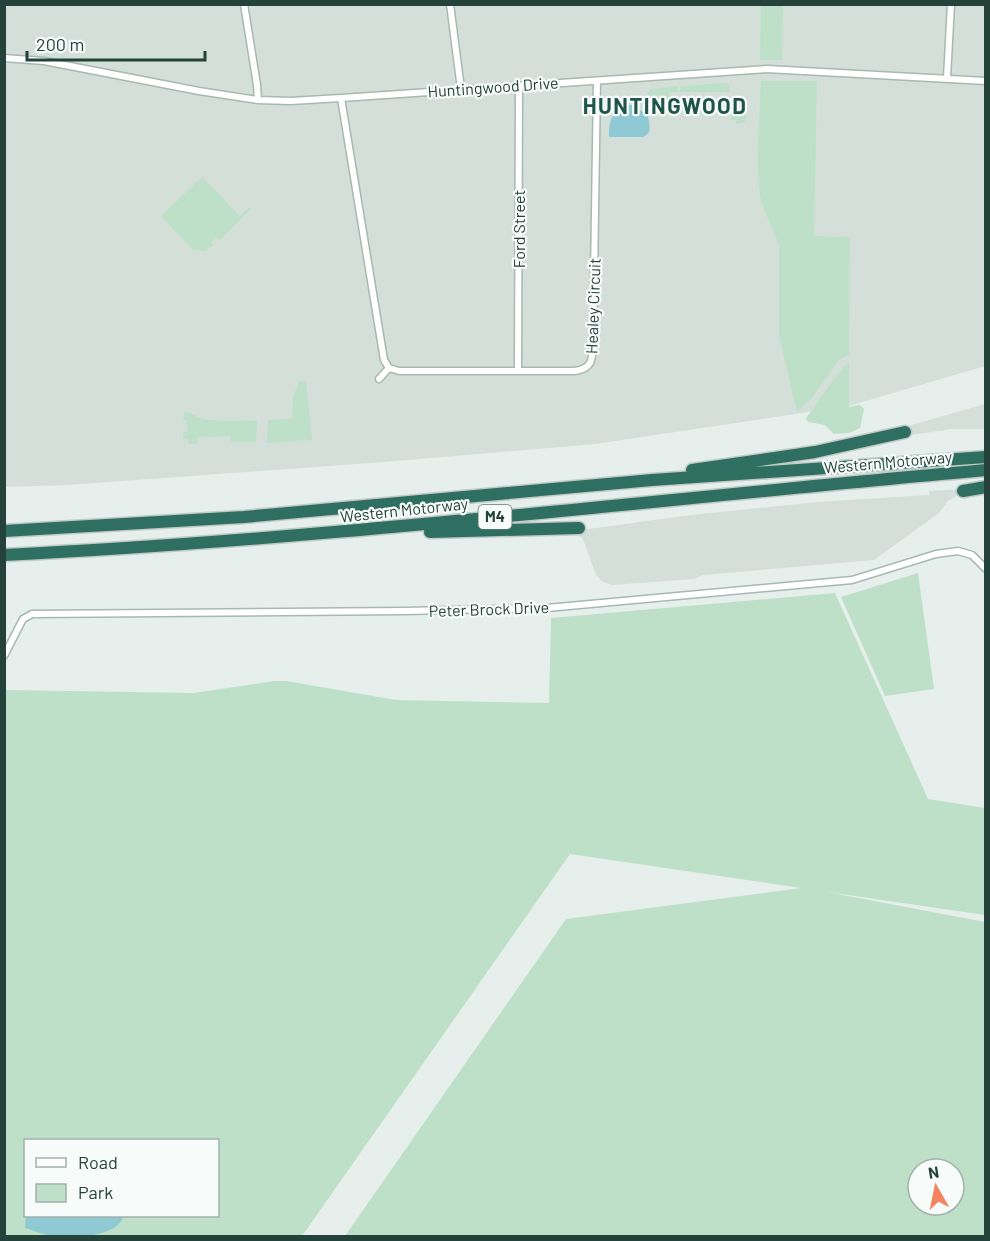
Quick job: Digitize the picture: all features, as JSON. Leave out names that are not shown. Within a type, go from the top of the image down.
[{"type":"highway","points":[[652,480],[657,475],[815,452],[905,432]]},
{"type":"highway","name":"Western Motorway","points":[[4,531],[244,517],[652,480],[986,457]]},
{"type":"highway","name":"Western Motorway","points":[[4,555],[328,534],[986,470]]},
{"type":"highway","points":[[963,491],[986,487]]},
{"type":"highway","points":[[328,534],[389,535],[456,530],[579,528]]},
{"type":"street","points":[[244,4],[258,100]]},
{"type":"street","points":[[450,4],[461,89]]},
{"type":"street","points":[[946,78],[951,4]]},
{"type":"street","name":"Huntingwood Drive","points":[[4,58],[44,61],[258,100],[341,98],[768,69],[986,81]]},
{"type":"street","name":"Healey Circuit","points":[[389,368],[399,371],[575,371],[584,370],[589,366],[591,361],[597,81]]},
{"type":"street","name":"Ford Street","points":[[518,371],[519,86]]},
{"type":"street","points":[[341,98],[384,360],[389,368],[379,379]]},
{"type":"street","name":"Peter Brock Drive","points":[[4,656],[19,625],[27,615],[32,614],[548,608],[852,580],[936,554],[958,551],[972,555],[986,569]]},
{"type":"shaded area","points":[[4,5],[985,5],[985,366],[849,406],[595,444],[384,462],[68,485],[5,487]]},
{"type":"shaded area","points":[[985,404],[985,429],[951,429],[906,436],[904,427]]},
{"type":"shaded area","points":[[963,489],[963,492],[948,501],[939,513],[874,560],[703,575],[694,579],[612,585],[603,582],[596,575],[583,539],[574,531],[691,515],[817,502],[929,495],[929,491]]},
{"type":"green space","points":[[761,5],[783,5],[782,60],[760,60]]},
{"type":"green space","points":[[761,81],[817,81],[814,236],[850,237],[849,354],[839,360],[811,399],[797,412],[779,336],[779,246],[763,207],[758,180]]},
{"type":"green space","points":[[729,84],[730,92],[680,92],[680,86]]},
{"type":"green space","points":[[678,86],[678,92],[669,92],[669,100],[647,95],[650,89]]},
{"type":"green space","points":[[731,105],[744,107],[747,115],[745,122],[736,124],[736,120],[731,120]]},
{"type":"green space","points":[[202,177],[240,216],[250,207],[251,209],[220,240],[216,238],[211,242],[213,245],[216,243],[205,251],[193,250],[161,216]]},
{"type":"green space","points":[[849,362],[849,407],[860,405],[864,409],[860,428],[849,433],[834,434],[825,425],[808,422],[806,418]]},
{"type":"green space","points":[[306,381],[312,440],[267,443],[268,420],[292,419],[293,396],[299,382]]},
{"type":"green space","points":[[185,411],[205,420],[257,421],[256,442],[231,442],[230,436],[197,437],[197,444],[189,444],[188,439],[183,439],[183,432],[188,431],[187,420],[183,420]]},
{"type":"green space","points":[[918,573],[934,689],[885,696],[841,597]]},
{"type":"green space","points":[[835,593],[928,799],[985,808],[985,915],[827,892],[985,922],[985,1236],[345,1236],[566,919],[801,888],[570,854],[302,1236],[5,1236],[5,690],[194,693],[286,681],[396,700],[549,703],[551,618]]},
{"type":"water","points":[[625,105],[632,105],[648,115],[650,128],[643,137],[609,137],[612,118]]},
{"type":"water","points":[[26,1217],[123,1217],[120,1223],[113,1228],[95,1235],[64,1237],[25,1228]]},
{"type":"district","name":"HUNTINGWOOD","points":[[665,106]]}]
